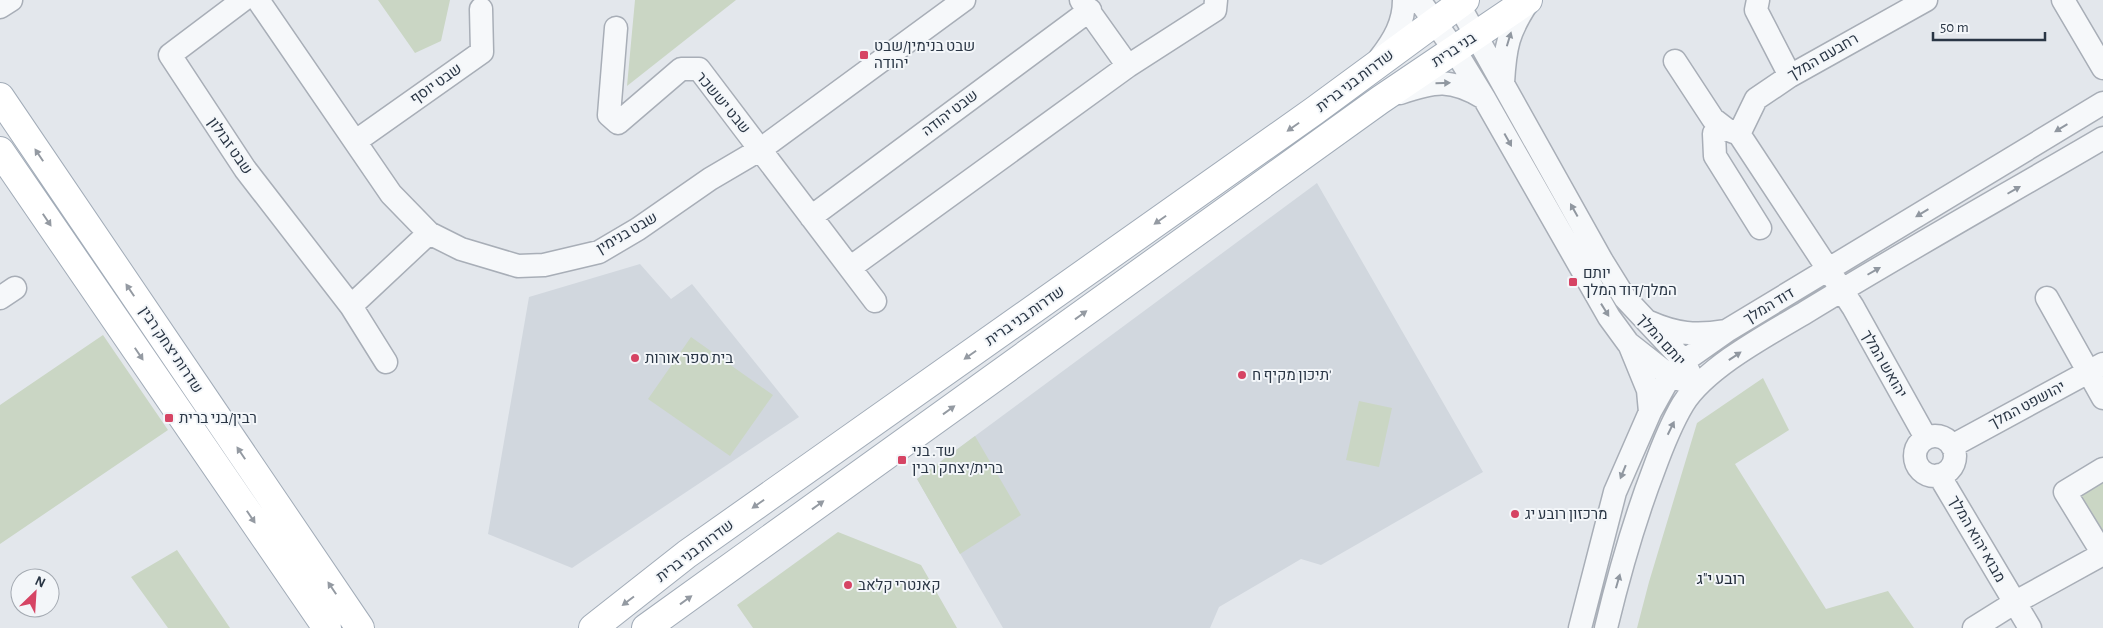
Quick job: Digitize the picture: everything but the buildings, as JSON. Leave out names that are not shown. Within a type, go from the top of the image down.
[{"type":"main road","name":"בני ברית","points":[[1380,100],[1529,0]]},
{"type":"main road","name":"שדרות בני ברית","points":[[593,628],[687,554],[1306,117],[1435,22],[1460,1]]},
{"type":"main road","name":"שדרות יצחק רבין","points":[[0,97],[360,628]]},
{"type":"main road","name":"שדרות בני ברית","points":[[646,628],[1380,100]]},
{"type":"main road","name":"שדרות יצחק רבין","points":[[0,151],[327,628]]},
{"type":"street","points":[[0,7],[11,0]]},
{"type":"street","name":"שבט זבולון","points":[[243,0],[170,55],[245,169],[351,306],[386,362]]},
{"type":"street","name":"שבט בנימין","points":[[258,0],[391,194],[429,233],[461,249],[518,266],[544,266],[599,252],[638,229],[710,179],[761,149],[964,0]]},
{"type":"street","points":[[851,267],[1128,66],[1215,10],[1216,0]]},
{"type":"street","points":[[1374,66],[1394,41],[1398,31],[1404,0]]},
{"type":"street","points":[[1419,0],[1435,22],[1465,42]]},
{"type":"street","points":[[1503,83],[1507,42],[1515,22],[1529,0]]},
{"type":"street","points":[[1758,0],[1756,10],[1790,76]]},
{"type":"street","name":"רחבעם המלך","points":[[1760,228],[1715,156],[1714,134],[1733,131],[1756,99],[1790,76],[1926,0]]},
{"type":"street","points":[[2063,0],[2103,68]]},
{"type":"street","name":"יותם המלך","points":[[1460,1],[1465,42],[1484,98],[1589,285],[1628,343],[1677,369]]},
{"type":"street","name":"שבט יהודה","points":[[811,216],[1085,5],[1128,66]]},
{"type":"street","name":"שבט יוסף","points":[[356,141],[482,52],[481,9]]},
{"type":"street","name":"שבט יששכר","points":[[616,28],[609,115],[618,123],[681,69],[699,69],[761,149]]},
{"type":"street","name":"יותם המלך","points":[[1465,42],[1503,83],[1602,261],[1625,298],[1677,369],[1696,386]]},
{"type":"street","points":[[1675,61],[1714,119],[1733,131],[1842,290]]},
{"type":"street","points":[[1380,100],[1440,82],[1469,88],[1484,98]]},
{"type":"street","name":"דוד המלך","points":[[1580,628],[1615,492],[1650,412],[1677,369],[1728,330],[2103,103]]},
{"type":"street","name":"דוד המלך","points":[[1606,628],[1637,513],[1663,445],[1683,404],[1696,386],[1730,359],[1842,290],[2103,138]]},
{"type":"street","points":[[761,149],[875,301]]},
{"type":"street","points":[[351,306],[429,233]]},
{"type":"street","name":"יהואש המלך","points":[[1842,290],[1926,438]]},
{"type":"street","points":[[2047,298],[2096,368],[2103,398]]},
{"type":"street","points":[[1642,319],[1669,331],[1688,334],[1708,334],[1728,330]]},
{"type":"street","points":[[1628,343],[1648,390],[1650,412]]},
{"type":"street","name":"יהושפט המלך","points":[[1952,446],[2096,368]]},
{"type":"street","points":[[1941,437],[1952,446],[1953,464],[1946,473],[1928,475],[1917,465],[1915,451],[1926,438],[1941,437]]},
{"type":"street","points":[[1974,628],[2014,603],[2103,554],[2065,492],[2103,469]]},
{"type":"street","name":"מבוא יהוא המלך","points":[[1939,475],[2030,628]]},
{"type":"shaded area","name":"תיכון מקיף ח'","points":[[1317,183],[1483,472],[1321,565],[1301,559],[1219,607],[1210,628],[1003,628],[917,479]]},
{"type":"shaded area","name":"בית ספר אורות","points":[[640,264],[671,299],[692,284],[799,417],[572,568],[488,534],[529,297]]},
{"type":"green space","points":[[378,0],[450,0],[441,41],[415,53]]},
{"type":"green space","points":[[635,0],[736,0],[627,86]]},
{"type":"green space","points":[[103,335],[168,430],[0,544],[0,405]]},
{"type":"green space","points":[[691,337],[773,395],[730,456],[648,399]]},
{"type":"green space","points":[[1763,378],[1789,430],[1735,464],[1826,609],[1888,591],[1914,628],[1637,628],[1697,423]]},
{"type":"green space","points":[[1359,401],[1392,408],[1379,467],[1346,460]]},
{"type":"green space","points":[[975,436],[1021,515],[960,554],[917,479]]},
{"type":"green space","points":[[2103,478],[2103,535],[2079,492]]},
{"type":"green space","name":"קאנטרי קלאב","points":[[838,532],[921,565],[957,628],[753,628],[737,605]]},
{"type":"green space","points":[[177,550],[230,628],[168,628],[131,577]]},
{"type":"place","name":"שבט בנימין/שבט יהודה","points":[[864,55]]},
{"type":"place","name":"יותם המלך/דוד המלך","points":[[1573,282]]},
{"type":"place","name":"בית ספר אורות","points":[[635,358]]},
{"type":"place","name":"תיכון מקיף ח'","points":[[1242,375]]},
{"type":"place","name":"רבין/בני ברית","points":[[169,418]]},
{"type":"place","name":"שד. בני ברית/יצחק רבין","points":[[902,460]]},
{"type":"place","name":"מרכזון רובע יג","points":[[1515,514]]},
{"type":"place","name":"קאנטרי קלאב","points":[[848,585]]},
{"type":"district","name":"רובע י\"ג","points":[[1721,579]]}]
